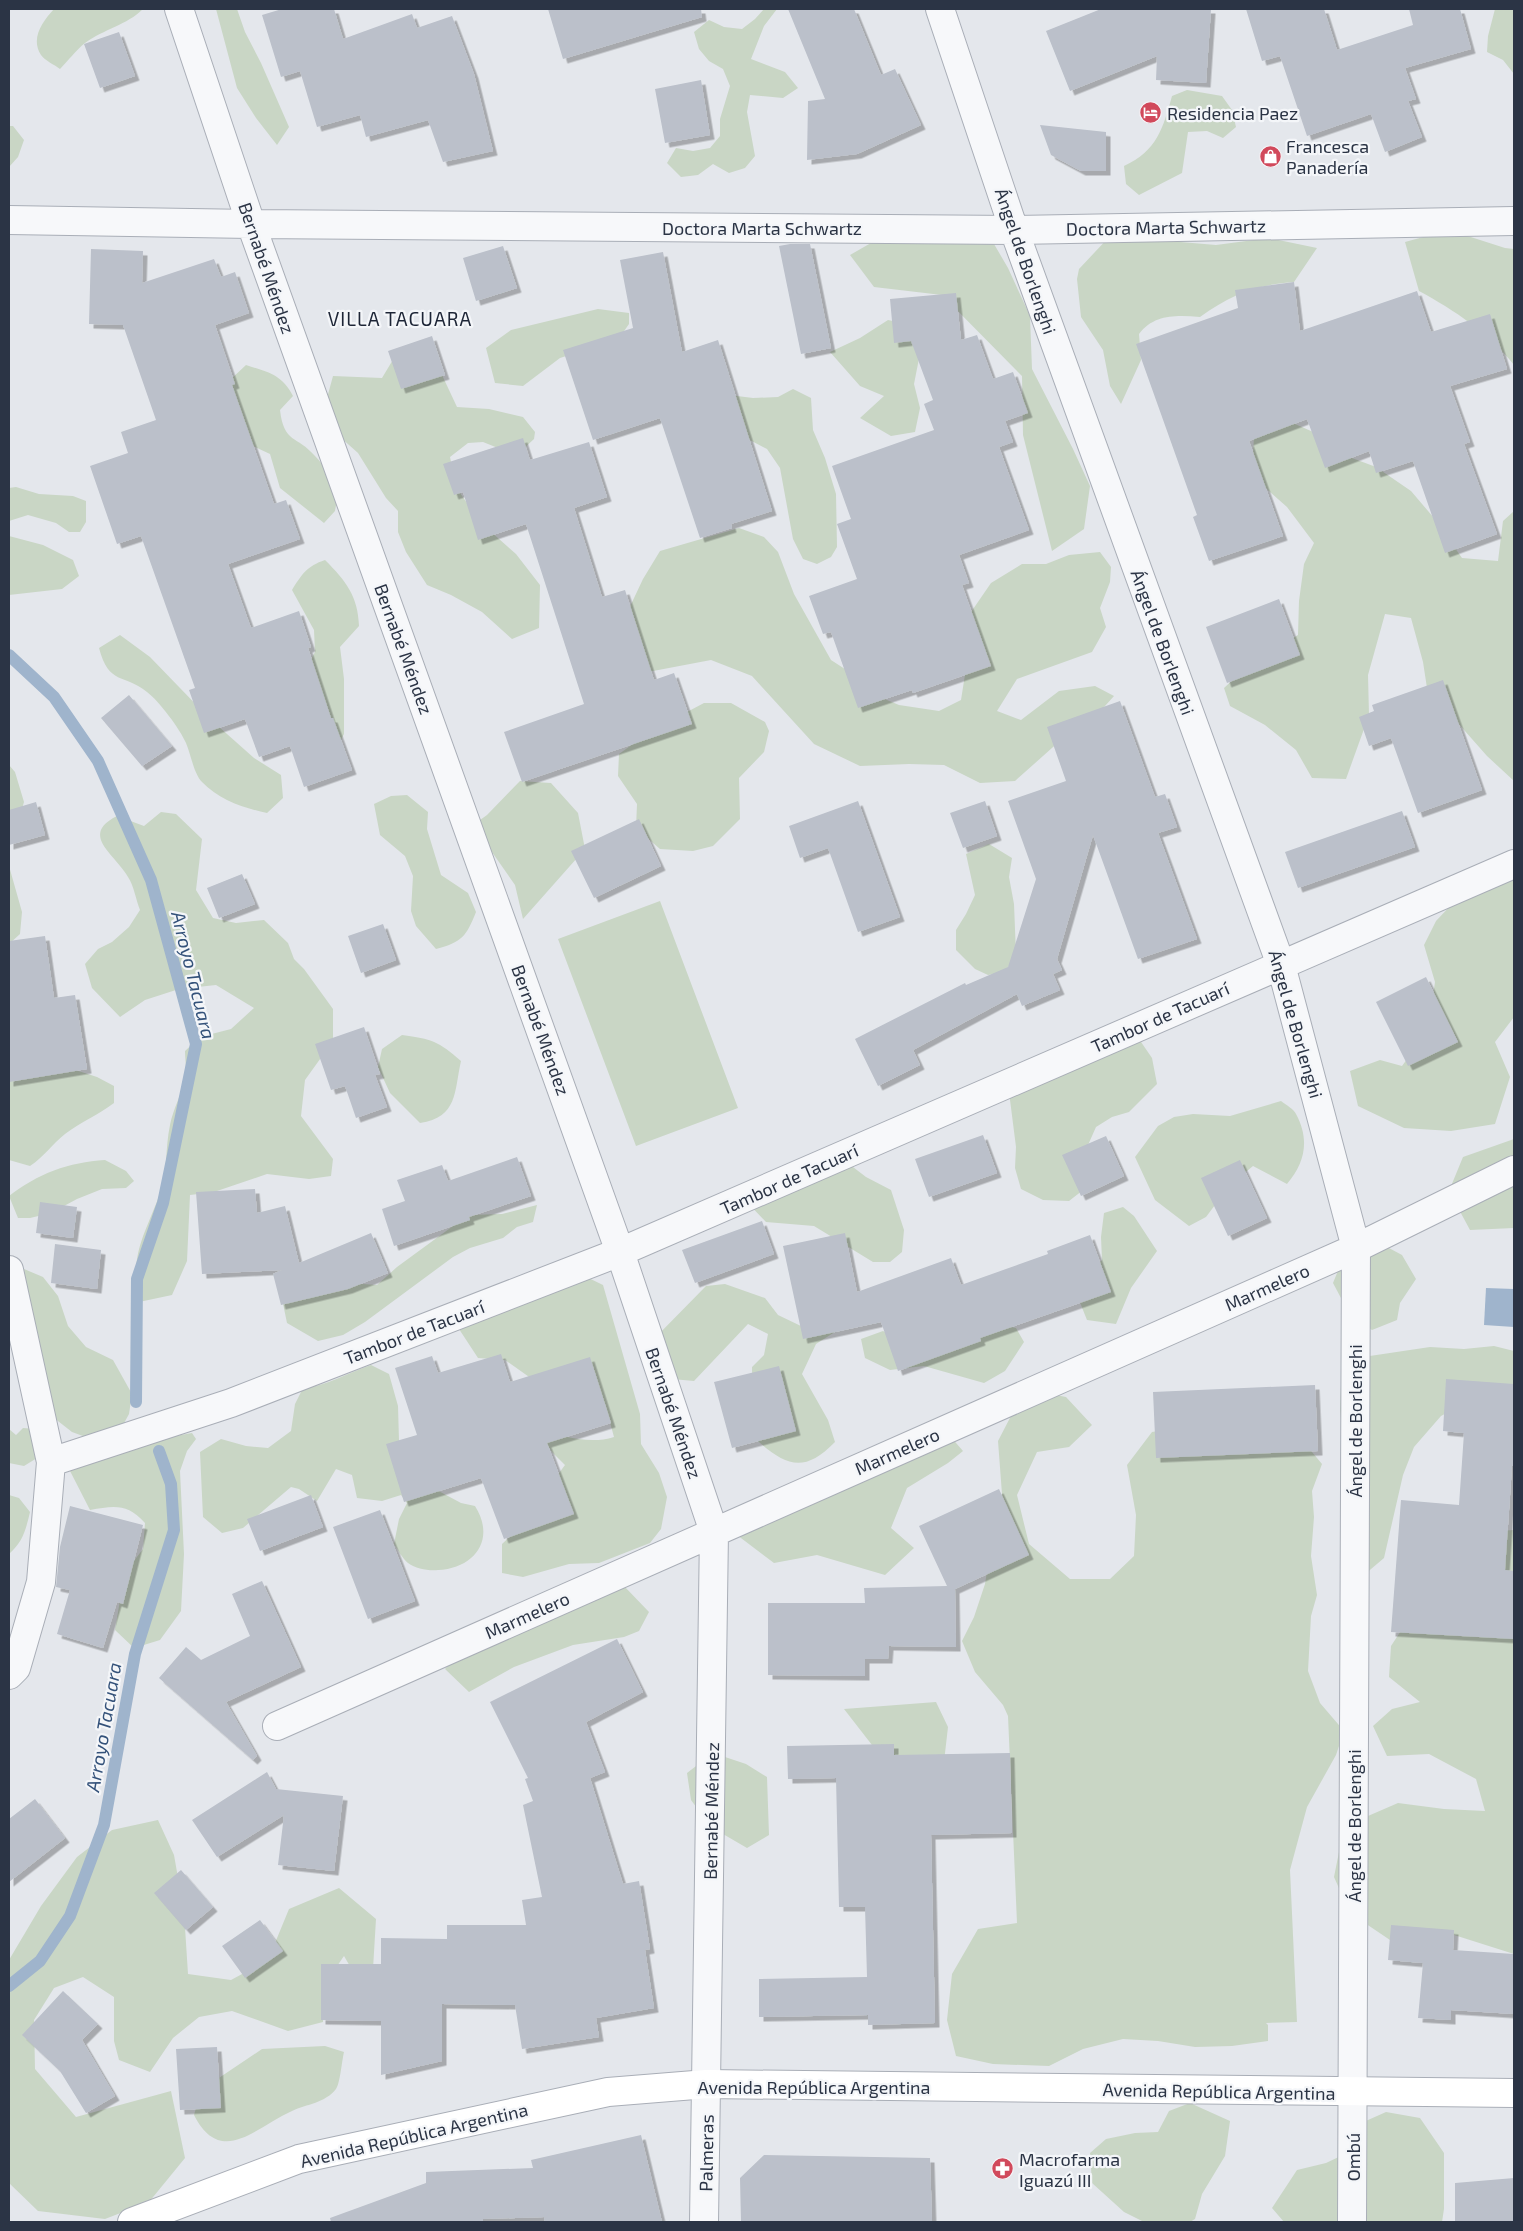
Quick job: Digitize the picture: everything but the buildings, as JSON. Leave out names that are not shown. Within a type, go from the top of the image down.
[{"type":"main road","name":"Avenida República Argentina","points":[[132,2222],[299,2159],[608,2092],[707,2084],[1514,2093]]},
{"type":"street","name":"Bernabé Méndez","points":[[179,9],[251,224],[620,1252],[714,1532],[707,2084]]},
{"type":"street","name":"Ángel de Borlenghi","points":[[940,9],[1014,230],[1281,965],[1356,1248],[1353,2092]]},
{"type":"street","name":"Doctora Marta Schwartz","points":[[9,220],[251,224],[1014,230],[1514,221]]},
{"type":"street","name":"Tambor de Tacuarí","points":[[51,1462],[231,1403],[620,1252],[1514,864]]},
{"type":"street","name":"Marmelero","points":[[277,1726],[1356,1248],[1514,1170]]},
{"type":"street","points":[[9,1270],[51,1462],[41,1582],[16,1668],[9,1675]]},
{"type":"street","name":"Palmeras","points":[[704,2222],[707,2084]]},
{"type":"street","name":"Ombú","points":[[1352,2222],[1353,2092]]},
{"type":"green space","points":[[54,9],[143,9],[130,19],[85,43],[60,69],[42,57],[37,42],[37,36],[42,24]]},
{"type":"green space","points":[[216,9],[237,9],[245,32],[289,127],[277,145],[256,118],[237,88]]},
{"type":"green space","points":[[764,9],[777,9],[764,26],[751,59],[785,72],[798,88],[783,98],[750,95],[747,112],[755,156],[745,168],[729,173],[713,164],[698,175],[681,177],[667,163],[676,148],[693,151],[710,148],[720,136],[720,119],[730,86],[723,69],[709,61],[699,49],[694,32],[709,20],[724,27],[742,29]]},
{"type":"green space","points":[[1495,9],[1514,9],[1514,74],[1503,60],[1487,52],[1488,36]]},
{"type":"green space","points":[[1187,90],[1222,96],[1232,110],[1236,127],[1223,138],[1207,131],[1188,132],[1182,173],[1139,195],[1126,184],[1124,166],[1135,160],[1151,146],[1162,128],[1172,96]]},
{"type":"green space","points":[[9,126],[13,126],[24,140],[18,157],[9,167]]},
{"type":"green space","points":[[989,215],[994,244],[1008,268],[1030,316],[1032,369],[1090,486],[1084,529],[1052,551],[1023,435],[1022,376],[942,295],[874,287],[850,255],[918,216]]},
{"type":"green space","points":[[1449,230],[1505,248],[1514,249],[1514,365],[1494,343],[1470,323],[1419,291],[1405,242]]},
{"type":"green space","points":[[1110,236],[1216,245],[1269,238],[1317,248],[1294,282],[1280,283],[1245,292],[1223,302],[1200,317],[1166,317],[1145,327],[1139,334],[1141,360],[1121,404],[1110,386],[1103,350],[1081,317],[1077,279],[1079,269]]},
{"type":"green space","points":[[598,309],[629,313],[629,324],[622,334],[613,341],[560,358],[523,386],[495,383],[486,348],[511,330]]},
{"type":"green space","points":[[888,320],[925,328],[914,384],[920,408],[915,432],[891,436],[860,418],[884,396],[860,386],[830,352],[860,338]]},
{"type":"green space","points":[[400,348],[442,375],[457,407],[489,409],[523,417],[535,432],[534,439],[520,452],[503,450],[483,442],[468,443],[450,457],[456,487],[480,522],[516,554],[540,585],[539,628],[512,639],[482,612],[451,595],[427,585],[406,552],[398,532],[398,511],[386,498],[358,453],[321,420],[333,376],[382,378]]},
{"type":"green space","points":[[246,365],[279,378],[289,389],[293,396],[280,410],[285,429],[292,438],[308,449],[339,488],[335,511],[324,523],[280,488],[270,454],[251,445],[230,380]]},
{"type":"green space","points":[[793,389],[811,398],[813,430],[825,458],[836,494],[837,547],[831,557],[817,564],[803,559],[793,539],[780,468],[767,449],[744,437],[721,394],[753,398],[778,397]]},
{"type":"green space","points":[[1286,420],[1320,435],[1344,455],[1376,467],[1411,491],[1434,518],[1462,558],[1498,561],[1503,521],[1514,511],[1514,781],[1487,756],[1427,688],[1423,662],[1411,618],[1385,614],[1368,675],[1369,715],[1346,779],[1312,778],[1296,750],[1265,725],[1230,706],[1224,688],[1253,661],[1298,635],[1299,601],[1304,564],[1314,543],[1287,507],[1252,476],[1254,435]]},
{"type":"green space","points":[[16,487],[39,494],[73,496],[86,501],[86,522],[80,532],[69,532],[56,523],[28,515],[9,521],[9,488]]},
{"type":"green space","points":[[739,528],[764,537],[778,552],[794,594],[831,660],[851,673],[875,695],[899,705],[939,711],[961,700],[967,662],[969,615],[991,583],[1022,564],[1046,564],[1069,555],[1100,552],[1111,567],[1110,582],[1100,608],[1106,627],[1092,652],[1017,679],[997,711],[1021,720],[1059,691],[1095,686],[1114,696],[1096,716],[1071,731],[1015,781],[980,783],[944,765],[860,766],[814,744],[752,676],[711,660],[611,679],[610,649],[643,579],[660,551]]},
{"type":"green space","points":[[9,536],[43,545],[73,560],[79,576],[62,589],[9,595]]},
{"type":"green space","points":[[325,560],[345,582],[353,597],[359,626],[340,647],[344,679],[344,734],[336,750],[306,669],[315,652],[314,630],[292,590],[306,571]]},
{"type":"green space","points":[[120,635],[150,657],[209,718],[254,758],[281,775],[283,798],[267,813],[232,802],[216,794],[202,782],[199,779],[183,737],[163,708],[139,686],[118,677],[107,668],[99,648]]},
{"type":"green space","points":[[704,703],[731,703],[765,722],[769,731],[764,752],[739,778],[740,819],[713,846],[693,851],[660,849],[636,828],[637,804],[618,776],[619,754],[651,731]]},
{"type":"green space","points":[[9,765],[15,772],[24,802],[19,819],[9,833]]},
{"type":"green space","points":[[520,781],[551,783],[578,813],[585,849],[523,919],[515,885],[473,825],[487,815]]},
{"type":"green space","points":[[407,795],[428,812],[427,829],[441,875],[468,893],[476,912],[466,933],[462,937],[452,944],[436,949],[416,926],[411,911],[413,876],[405,856],[380,835],[374,804],[391,796]]},
{"type":"green space","points":[[161,812],[176,814],[202,839],[196,890],[213,918],[236,923],[264,920],[288,943],[294,959],[304,969],[333,1009],[333,1041],[305,1080],[301,1116],[333,1159],[331,1176],[309,1179],[267,1174],[214,1192],[190,1195],[187,1261],[172,1295],[139,1302],[136,1271],[137,1259],[143,1236],[162,1187],[170,1125],[186,1074],[185,1051],[200,1037],[231,1029],[254,1008],[216,985],[179,989],[145,1000],[120,1017],[92,988],[85,964],[98,949],[112,942],[129,927],[140,910],[130,881],[103,845],[100,838],[101,830],[106,823],[117,816],[144,826]]},
{"type":"green space","points":[[989,844],[1012,858],[1009,877],[1014,904],[1016,954],[1005,972],[988,975],[975,969],[956,950],[956,930],[975,895],[966,854]]},
{"type":"green space","points":[[9,866],[22,912],[20,934],[9,944]]},
{"type":"green space","points":[[1514,877],[1514,1017],[1495,1042],[1510,1077],[1495,1124],[1451,1131],[1404,1128],[1358,1106],[1350,1071],[1380,1060],[1402,1066],[1428,1030],[1435,982],[1424,945],[1436,921],[1471,884]]},
{"type":"green space","points":[[660,901],[738,1108],[636,1146],[558,939]]},
{"type":"green space","points":[[402,1035],[434,1042],[461,1061],[452,1101],[448,1109],[432,1120],[420,1123],[390,1093],[378,1067],[382,1049]]},
{"type":"green space","points":[[1125,1038],[1141,1042],[1152,1058],[1157,1084],[1129,1112],[1112,1117],[1096,1127],[1084,1154],[1087,1187],[1069,1201],[1043,1200],[1021,1189],[1015,1168],[1016,1147],[1009,1092]]},
{"type":"green space","points":[[60,1065],[97,1077],[114,1086],[114,1103],[65,1134],[40,1159],[30,1166],[9,1160],[9,1080],[16,1081]]},
{"type":"green space","points":[[1281,1101],[1295,1112],[1303,1133],[1304,1142],[1304,1151],[1298,1168],[1287,1184],[1253,1166],[1230,1185],[1206,1217],[1189,1226],[1155,1200],[1135,1157],[1158,1126],[1174,1117],[1193,1114],[1230,1116]]},
{"type":"green space","points":[[1514,1139],[1514,1228],[1470,1230],[1449,1191],[1463,1157]]},
{"type":"green space","points":[[105,1160],[126,1171],[134,1181],[126,1188],[102,1189],[77,1199],[51,1213],[30,1218],[18,1218],[9,1196],[20,1188],[42,1175],[66,1166]]},
{"type":"green space","points":[[849,1164],[866,1177],[891,1190],[904,1230],[902,1252],[890,1262],[873,1262],[814,1226],[766,1222],[744,1199],[749,1180],[772,1172]]},
{"type":"green space","points":[[537,1205],[533,1222],[517,1227],[503,1238],[470,1248],[453,1257],[365,1322],[343,1335],[318,1341],[287,1323],[281,1294],[349,1283],[377,1285],[397,1267],[468,1215],[502,1214]]},
{"type":"green space","points":[[1123,1207],[1134,1216],[1157,1251],[1131,1288],[1116,1324],[1087,1320],[1075,1290],[1102,1260],[1101,1237],[1104,1213]]},
{"type":"green space","points":[[1387,1247],[1402,1255],[1416,1279],[1400,1303],[1397,1320],[1372,1330],[1350,1315],[1333,1283],[1344,1256]]},
{"type":"green space","points":[[24,1269],[43,1277],[58,1296],[68,1326],[86,1347],[113,1360],[132,1394],[129,1414],[123,1425],[91,1439],[72,1432],[49,1414],[14,1279]]},
{"type":"green space","points":[[572,1270],[603,1285],[640,1414],[641,1444],[659,1473],[667,1497],[661,1529],[650,1543],[599,1563],[569,1564],[523,1577],[502,1573],[502,1544],[515,1532],[565,1465],[552,1452],[536,1428],[585,1440],[614,1437],[605,1404],[591,1381],[532,1379],[505,1360],[478,1358],[459,1329]]},
{"type":"green space","points":[[725,1284],[765,1298],[778,1315],[803,1327],[860,1316],[816,1344],[802,1374],[828,1420],[835,1442],[813,1459],[793,1462],[784,1459],[774,1454],[753,1437],[752,1367],[764,1355],[768,1334],[748,1324],[694,1381],[672,1379],[653,1340],[706,1286]]},
{"type":"green space","points":[[998,1324],[1016,1328],[1024,1342],[1005,1371],[984,1383],[924,1366],[890,1370],[865,1358],[861,1339],[883,1331],[905,1343]]},
{"type":"green space","points":[[1494,1346],[1514,1351],[1514,1400],[1499,1397],[1467,1402],[1441,1416],[1414,1447],[1403,1475],[1384,1558],[1364,1575],[1340,1549],[1345,1455],[1340,1410],[1341,1386],[1363,1357],[1430,1347],[1464,1349]]},
{"type":"green space","points":[[371,1365],[389,1374],[398,1406],[399,1441],[433,1488],[461,1503],[475,1506],[481,1518],[483,1530],[482,1540],[472,1558],[451,1568],[438,1570],[423,1569],[408,1563],[394,1544],[399,1519],[407,1503],[401,1495],[382,1501],[357,1498],[352,1475],[336,1469],[317,1501],[299,1489],[291,1487],[243,1528],[222,1533],[203,1517],[200,1452],[221,1439],[246,1446],[268,1448],[291,1431],[295,1404],[303,1388],[329,1382]]},
{"type":"green space","points":[[1041,1392],[1066,1397],[1092,1425],[1069,1447],[1037,1452],[1017,1495],[1029,1544],[1070,1579],[1110,1579],[1134,1556],[1136,1515],[1127,1465],[1152,1432],[1184,1427],[1302,1440],[1322,1464],[1312,1491],[1314,1517],[1311,1556],[1317,1595],[1311,1616],[1308,1671],[1320,1703],[1344,1731],[1336,1755],[1307,1807],[1290,1870],[1297,2022],[1266,2023],[1268,2025],[1268,2041],[1232,2046],[1195,2047],[1158,2041],[1123,2039],[1083,2049],[1049,2066],[993,2064],[956,2056],[947,2020],[952,1974],[978,1929],[1017,1923],[1008,1716],[1003,1705],[975,1672],[962,1641],[974,1617],[985,1584],[995,1522],[1002,1494],[998,1441],[1012,1414]]},
{"type":"green space","points":[[936,1420],[963,1451],[948,1463],[907,1488],[891,1528],[914,1548],[885,1575],[817,1555],[774,1563],[737,1535]]},
{"type":"green space","points":[[23,1428],[35,1429],[37,1458],[24,1466],[9,1463],[9,1429],[16,1435]]},
{"type":"green space","points":[[192,1433],[196,1439],[187,1451],[180,1471],[184,1554],[181,1611],[160,1640],[134,1648],[115,1630],[120,1600],[130,1566],[143,1549],[145,1523],[126,1509],[113,1507],[90,1510],[69,1469],[153,1440]]},
{"type":"green space","points":[[9,1495],[19,1498],[30,1512],[21,1540],[9,1554]]},
{"type":"green space","points":[[1514,1530],[1514,1579],[1482,1550],[1498,1531]]},
{"type":"green space","points":[[624,1586],[649,1612],[639,1631],[624,1637],[573,1645],[514,1667],[469,1692],[445,1669],[459,1653]]},
{"type":"green space","points":[[1406,1623],[1477,1632],[1514,1628],[1514,1954],[1451,1934],[1390,1940],[1350,1913],[1334,1877],[1340,1847],[1368,1816],[1398,1803],[1444,1809],[1485,1811],[1476,1779],[1429,1754],[1387,1756],[1373,1726],[1392,1709],[1420,1702],[1389,1677],[1391,1646]]},
{"type":"green space","points":[[936,1702],[948,1727],[941,1788],[872,1745],[844,1709]]},
{"type":"green space","points":[[713,1753],[746,1764],[767,1777],[769,1835],[747,1848],[711,1827],[691,1800],[687,1773]]},
{"type":"green space","points":[[158,1820],[174,1855],[184,1912],[188,1974],[231,1980],[268,1960],[289,1909],[339,1888],[376,1919],[371,2002],[344,1956],[324,1985],[323,2022],[288,2031],[232,2011],[199,2017],[173,2038],[150,2072],[119,2060],[114,2041],[114,1997],[83,1977],[54,1988],[34,2020],[35,2069],[76,2117],[171,2091],[185,2158],[149,2202],[105,2219],[38,2211],[9,2183],[9,1960],[41,1906],[77,1857],[112,1830]]},
{"type":"green space","points":[[325,2046],[344,2052],[336,2089],[327,2097],[292,2111],[240,2139],[227,2141],[216,2139],[204,2131],[194,2115],[201,2090],[262,2049]]},
{"type":"green space","points":[[1190,2103],[1230,2121],[1225,2156],[1202,2194],[1195,2219],[1190,2222],[1144,2222],[1124,2212],[1092,2183],[1090,2153],[1106,2139],[1135,2133],[1158,2132],[1169,2111]]},
{"type":"green space","points":[[1386,2112],[1420,2118],[1444,2153],[1444,2209],[1442,2222],[1284,2222],[1272,2208],[1297,2170],[1326,2163],[1345,2154],[1359,2124]]},
{"type":"water","points":[[1486,1288],[1514,1289],[1514,1327],[1484,1325]]},
{"type":"waterway","name":"Arroyo Tacuara","points":[[9,655],[54,697],[98,761],[151,880],[196,1044],[163,1203],[137,1279],[136,1402]]},
{"type":"waterway","name":"Arroyo Tacuara","points":[[9,1986],[40,1961],[70,1916],[104,1825],[135,1654],[174,1530],[171,1484],[159,1451]]},
{"type":"place","name":"Residencia Paez","points":[[1151,113]]},
{"type":"place","name":"Francesca Panadería","points":[[1270,156]]},
{"type":"place","name":"Macrofarma Iguazú III","points":[[1003,2169]]},
{"type":"district","name":"VILLA TACUARA","points":[[400,318]]}]
